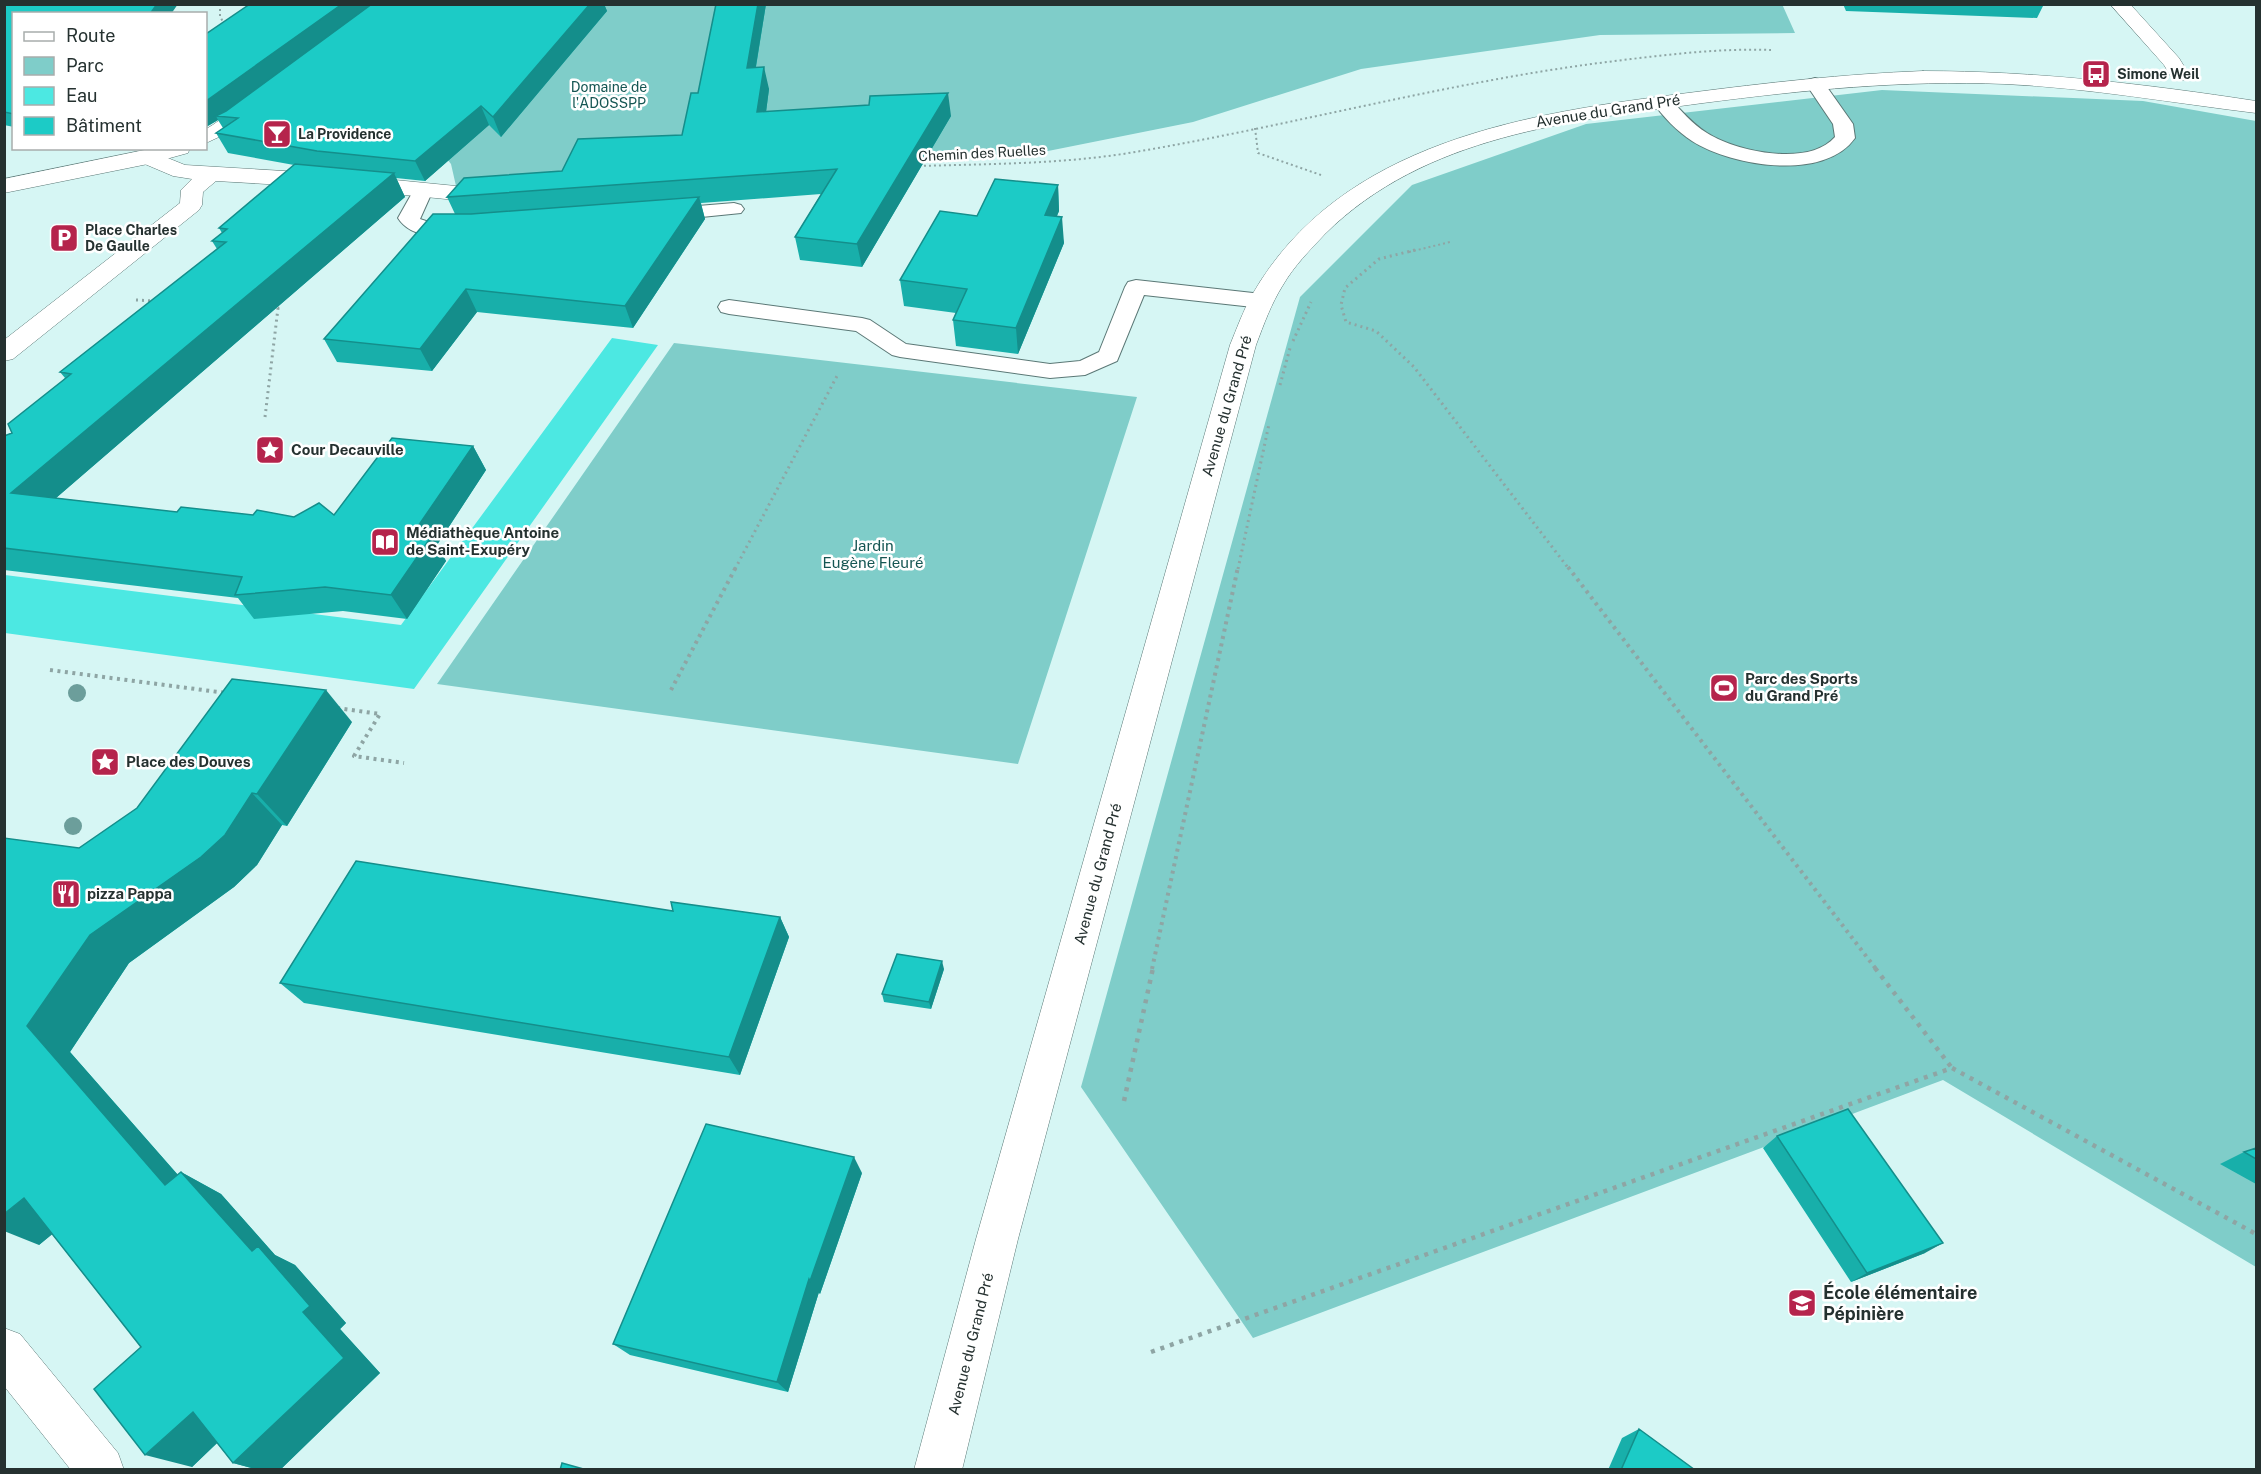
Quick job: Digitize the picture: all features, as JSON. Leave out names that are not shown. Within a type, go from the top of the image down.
[{"type":"street","points":[[2120,4],[2172,62],[2180,76]]},
{"type":"street","name":"Avenue du Grand Pré","points":[[938,1470],[997,1239],[1243,345],[1262,301],[1282,269],[1317,230],[1364,191],[1432,155],[1495,131],[1572,114],[1662,102],[1815,84],[1924,77],[2025,80],[2111,87],[2256,108]]},
{"type":"street","points":[[207,136],[229,125],[275,92]]},
{"type":"street","points":[[4,186],[173,150]]},
{"type":"street","points":[[148,157],[181,171],[334,181],[456,193]]},
{"type":"street","points":[[4,353],[78,297],[190,205],[192,190],[211,174]]},
{"type":"street","points":[[4,1350],[101,1470]]},
{"type":"lane","points":[[1662,102],[1698,136],[1723,149],[1757,158],[1786,160],[1815,157],[1835,149],[1845,138],[1844,124],[1815,84]]},
{"type":"lane","points":[[423,190],[408,218],[418,228],[482,228]]},
{"type":"lane","points":[[642,216],[734,209]]},
{"type":"lane","points":[[729,307],[862,325],[900,350],[1050,371],[1085,368],[1109,356],[1136,287],[1262,301]]},
{"type":"path","points":[[220,4],[220,16],[226,28]]},
{"type":"path","name":"Chemin des Ruelles","points":[[915,166],[1058,160],[1135,151],[1255,128],[1258,153],[1364,191]]},
{"type":"path","points":[[1450,242],[1379,259],[1345,288],[1341,305],[1346,322],[1376,331],[1414,367],[1952,1068],[2256,1234]]},
{"type":"path","points":[[78,297],[160,301]]},
{"type":"path","points":[[1279,387],[1291,346],[1314,297]]},
{"type":"path","points":[[265,417],[278,308],[266,307]]},
{"type":"path","points":[[670,690],[837,376]]},
{"type":"path","points":[[1124,1101],[1270,418]]},
{"type":"path","points":[[50,670],[227,693]]},
{"type":"path","points":[[333,708],[380,714],[354,756],[404,764]]},
{"type":"path","points":[[1151,1352],[1952,1068]]},
{"type":"green space","name":"Domaine de l'ADOSSPP","points":[[1782,4],[1795,33],[1600,35],[1361,69],[1193,122],[1043,152],[456,186],[451,164],[447,159],[579,5]]},
{"type":"green space","name":"Parc des Sports du Grand Pré","points":[[1882,90],[2143,101],[2256,121],[2256,1267],[1943,1080],[1253,1338],[1081,1087],[1300,297],[1412,185],[1586,124]]},
{"type":"green space","name":"Jardin Eugène Fleuré","points":[[674,343],[1137,397],[1018,764],[437,684]]},
{"type":"water","points":[[612,338],[658,345],[414,689],[5,633],[5,575],[401,625]]},
{"type":"building","points":[[4,4],[157,4],[151,12],[12,12],[12,114],[4,112]]},
{"type":"building","points":[[250,4],[342,4],[207,100],[207,33]]},
{"type":"building","points":[[372,4],[590,4],[493,117],[481,106],[415,161],[317,151],[216,133],[238,118],[216,116]]},
{"type":"building","points":[[716,4],[758,4],[747,68],[764,67],[757,112],[869,105],[870,96],[948,93],[857,244],[795,237],[837,169],[447,197],[464,178],[562,171],[578,139],[682,135],[691,93],[698,93]]},
{"type":"building","points":[[295,164],[394,173],[11,493],[177,512],[181,507],[253,515],[257,510],[294,517],[319,503],[334,515],[392,438],[473,446],[412,535],[431,537],[391,595],[325,587],[235,595],[242,577],[4,548],[4,436],[12,433],[8,424],[71,374],[60,372],[226,242],[212,241],[227,229],[219,228]]},
{"type":"building","points":[[995,179],[1058,185],[1045,215],[1062,217],[1016,328],[953,320],[967,289],[900,280],[940,211],[977,216]]},
{"type":"building","points":[[699,197],[625,306],[466,289],[420,349],[324,339],[433,214],[471,214]]},
{"type":"building","points":[[232,679],[326,690],[257,794],[252,793],[225,835],[201,857],[90,935],[27,1026],[165,1185],[181,1172],[252,1251],[258,1246],[310,1306],[303,1312],[344,1358],[233,1463],[193,1412],[145,1455],[94,1389],[141,1347],[24,1198],[4,1214],[4,838],[79,848],[137,808]]},
{"type":"building","points":[[356,861],[673,911],[671,902],[780,917],[729,1057],[280,983]]},
{"type":"building","points":[[897,954],[942,961],[929,1002],[882,994]]},
{"type":"building","points":[[1848,1109],[1943,1243],[1867,1273],[1777,1136]]},
{"type":"building","points":[[706,1124],[854,1157],[810,1281],[809,1279],[777,1382],[613,1344]]},
{"type":"building","points":[[2256,1148],[2256,1159],[2244,1152]]},
{"type":"building","points":[[1639,1429],[1695,1470],[1621,1470]]},
{"type":"building","points":[[562,1463],[587,1470],[560,1470]]},
{"type":"place","name":"Simone Weil","points":[[2096,74]]},
{"type":"place","name":"La Providence","points":[[277,134]]},
{"type":"place","name":"Place Charles De Gaulle","points":[[64,238]]},
{"type":"place","name":"Cour Decauville","points":[[270,450]]},
{"type":"place","name":"Médiathèque Antoine de Saint-Exupéry","points":[[385,542]]},
{"type":"place","name":"Parc des Sports du Grand Pré","points":[[1724,688]]},
{"type":"place","name":"Place des Douves","points":[[105,762]]},
{"type":"place","name":"pizza Pappa","points":[[66,894]]},
{"type":"place","name":"École élémentaire Pépinière","points":[[1802,1303]]}]
